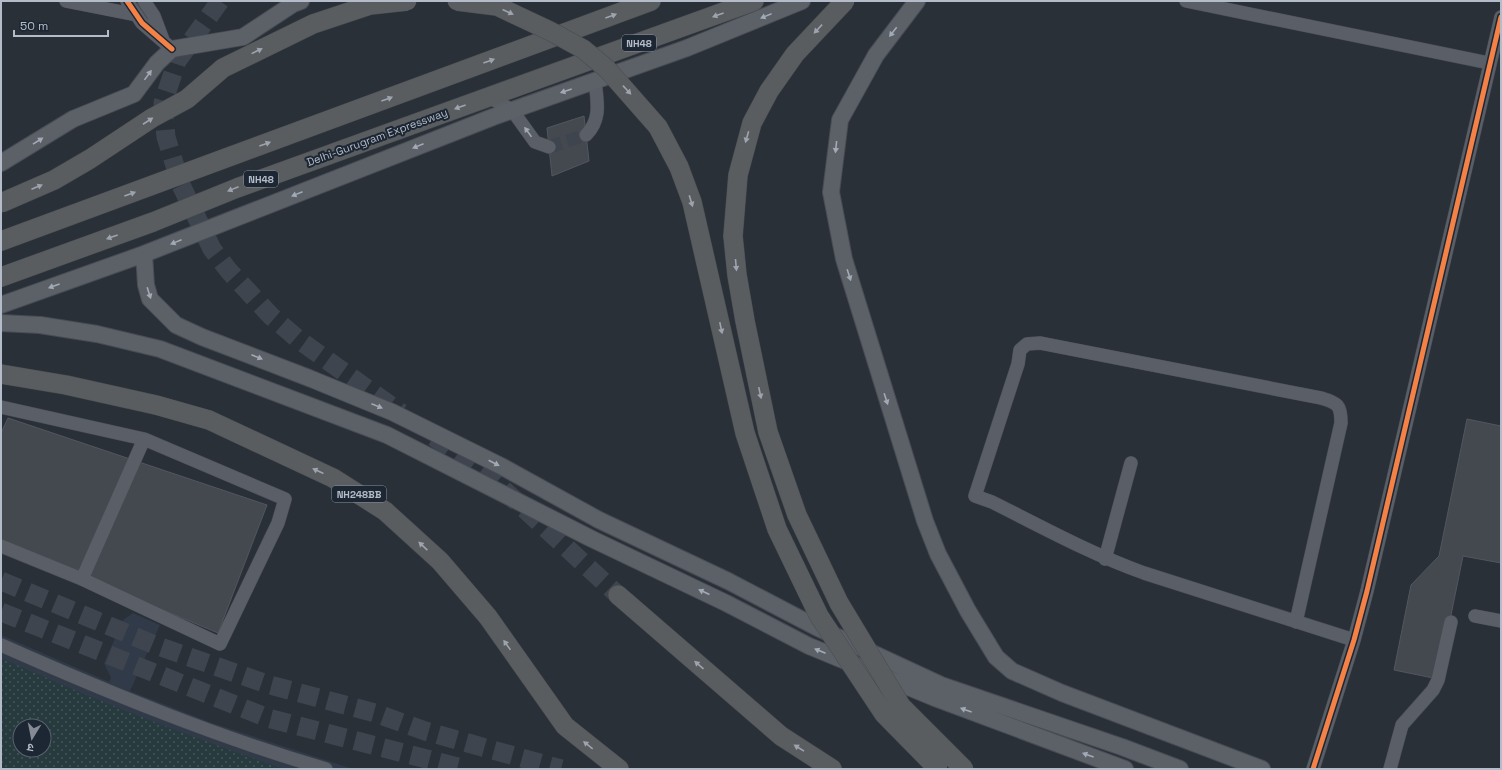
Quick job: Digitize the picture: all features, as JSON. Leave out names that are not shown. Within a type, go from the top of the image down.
[{"type":"highway","points":[[1,202],[54,180],[152,118],[187,99],[224,68],[258,51],[313,24],[370,5],[407,1]]},
{"type":"highway","points":[[457,1],[496,6],[550,31],[583,49],[607,69],[658,127],[679,167],[692,202],[745,433],[778,530],[819,616],[884,714],[938,769]]},
{"type":"highway","points":[[1,241],[651,1]]},
{"type":"highway","name":"Delhi-Gurugram Expressway","points":[[1,277],[153,222],[237,188],[754,1]]},
{"type":"highway","points":[[845,1],[795,54],[769,91],[752,123],[738,175],[734,236],[737,275],[744,321],[768,432],[797,515],[839,603],[901,706],[964,769]]},
{"type":"highway","name":"NH248BB","points":[[1,374],[66,385],[148,403],[209,420],[333,478],[385,511],[440,561],[488,617],[565,726],[619,769]]},
{"type":"highway","points":[[618,595],[781,736],[832,769]]},
{"type":"main road","points":[[1,163],[73,119],[134,94],[157,63],[168,45],[243,37],[293,4],[301,1]]},
{"type":"main road","points":[[1,305],[144,254],[512,110],[687,48],[802,1]]},
{"type":"main road","points":[[917,1],[876,55],[840,120],[832,192],[844,260],[925,521],[938,554],[968,611],[996,657],[1012,671],[1062,693],[1262,769]]},
{"type":"main road","points":[[144,254],[146,285],[150,299],[176,325],[202,337],[302,375],[392,412],[501,466],[599,520],[728,581],[816,627],[941,685],[1122,747],[1180,769]]},
{"type":"main road","points":[[1,323],[40,325],[97,334],[160,349],[387,435],[592,539],[726,603],[809,646],[934,698],[1125,769]]},
{"type":"street","points":[[66,1],[137,15]]},
{"type":"street","points":[[127,1],[142,23],[168,45]]},
{"type":"street","points":[[144,1],[154,16],[168,45]]},
{"type":"street","points":[[1186,1],[1489,63]]},
{"type":"street","points":[[1313,769],[1354,640],[1367,591],[1489,63],[1501,17]]},
{"type":"street","points":[[586,135],[594,126],[598,114],[595,81]]},
{"type":"street","points":[[490,97],[512,110],[535,142],[541,146],[549,147]]},
{"type":"street","points":[[1296,622],[1341,423],[1341,410],[1334,402],[1321,398],[1040,343],[1027,344],[1020,350],[1018,364],[975,496],[992,502],[1105,558],[1144,573],[1296,622],[1354,640]]},
{"type":"street","points":[[1,407],[144,439],[285,499],[278,523],[220,644],[82,579],[1,546]]},
{"type":"street","points":[[82,579],[144,439]]},
{"type":"street","points":[[1105,558],[1131,463]]},
{"type":"street","points":[[1475,616],[1501,621]]},
{"type":"street","points":[[1390,769],[1402,725],[1433,690],[1438,680],[1451,622]]},
{"type":"street","points":[[1,645],[173,717],[326,769]]},
{"type":"shaded area","points":[[133,613],[160,625],[130,691],[212,723],[353,769],[1,769],[1,635],[109,682],[111,678],[104,663],[123,620]]},
{"type":"green space","points":[[1,658],[141,717],[284,769],[1,769]]},
{"type":"building","points":[[584,116],[589,161],[552,176],[547,128]]},
{"type":"building","points":[[8,418],[267,505],[218,633],[1,542],[1,433]]},
{"type":"building","points":[[1467,419],[1501,426],[1501,563],[1463,556],[1438,679],[1394,670],[1411,585],[1439,556]]},
{"type":"tunnel","points":[[220,1],[177,61],[163,103],[166,137],[181,185],[212,249],[229,271],[271,316],[299,340],[401,413]]},
{"type":"tunnel","points":[[549,147],[586,135]]},
{"type":"tunnel","points":[[434,437],[491,478],[618,595]]},
{"type":"tunnel","points":[[1,581],[155,645],[270,685],[375,713],[425,731],[561,769]]},
{"type":"tunnel","points":[[1,612],[268,718],[465,769]]},
{"type":"cycle path","points":[[127,1],[142,23],[172,49]]},
{"type":"cycle path","points":[[1313,769],[1354,640],[1367,591],[1501,17]]}]
